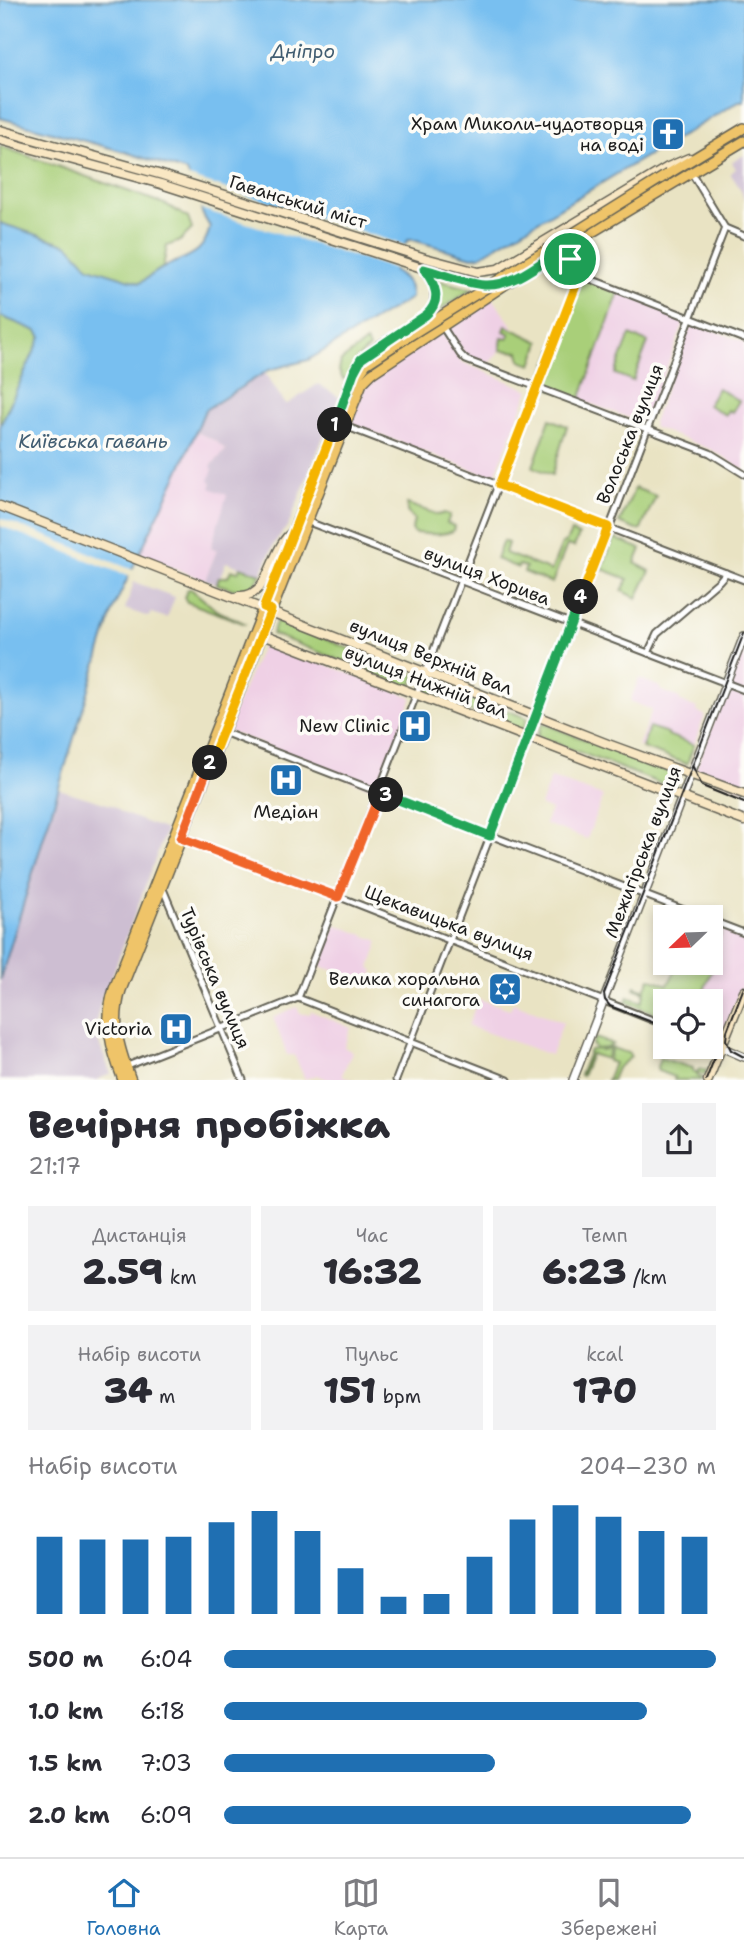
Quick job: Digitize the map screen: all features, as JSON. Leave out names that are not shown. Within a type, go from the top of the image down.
[{"type":"main road","points":[[350,386],[366,364],[398,343],[744,128]]},
{"type":"main road","points":[[0,130],[161,180]]},
{"type":"main road","points":[[0,140],[161,180]]},
{"type":"main road","points":[[267,609],[340,424],[366,378],[563,248],[744,141]]},
{"type":"main road","name":"Гаванський міст","points":[[161,180],[478,272],[498,269],[668,167],[723,142]]},
{"type":"main road","name":"Гаванський міст","points":[[161,180],[423,268],[483,285],[509,282]]},
{"type":"main road","points":[[340,424],[354,372],[361,359],[426,315],[434,306],[435,288],[423,268]]},
{"type":"main road","name":"вулиця Верхній Вал","points":[[0,506],[744,794]]},
{"type":"main road","points":[[233,595],[248,596],[260,589],[279,544],[302,520]]},
{"type":"main road","points":[[159,885],[181,838],[223,732],[294,531]]},
{"type":"main road","points":[[123,1080],[116,1037],[116,1009],[159,885],[258,634]]},
{"type":"main road","name":"вулиця Нижній Вал","points":[[258,634],[744,821]]},
{"type":"main road","points":[[723,1042],[744,991]]},
{"type":"main road","points":[[708,1080],[716,1059]]},
{"type":"main road","points":[[122,1068],[131,1080]]},
{"type":"street","points":[[691,172],[725,228],[744,236]]},
{"type":"street","name":"Волоська вулиця","points":[[396,1080],[725,228]]},
{"type":"street","points":[[563,248],[580,275],[744,339]]},
{"type":"street","points":[[298,998],[580,275]]},
{"type":"street","points":[[442,326],[466,359],[710,453],[744,474]]},
{"type":"street","points":[[340,424],[744,580]]},
{"type":"street","name":"вулиця Хорива","points":[[302,520],[744,690]]},
{"type":"street","points":[[648,653],[657,634],[726,573]]},
{"type":"street","name":"Межигірська вулиця","points":[[573,1080],[744,636]]},
{"type":"street","points":[[223,732],[672,905]]},
{"type":"street","name":"Щекавицька вулиця","points":[[181,838],[653,1020]]},
{"type":"street","name":"Турівська вулиця","points":[[159,885],[243,1080]]},
{"type":"street","points":[[723,925],[744,933]]},
{"type":"street","points":[[122,1068],[298,998],[508,1080]]},
{"type":"street","points":[[723,1048],[744,1057]]},
{"type":"shaded area","points":[[744,155],[744,201],[741,190],[730,173],[736,169],[732,162]]},
{"type":"shaded area","points":[[619,292],[685,320],[647,419],[643,423],[580,400]]},
{"type":"shaded area","points":[[492,297],[516,331],[487,366],[466,356],[449,326]]},
{"type":"shaded area","points":[[696,323],[744,342],[744,470],[712,450],[653,427],[690,326]]},
{"type":"shaded area","points":[[437,333],[444,335],[462,362],[529,390],[494,478],[350,424],[367,381]]},
{"type":"shaded area","points":[[265,373],[286,405],[318,384],[339,397],[289,524],[274,544],[261,574],[226,562],[217,584],[205,580],[217,550],[211,547],[227,495],[210,488],[212,483],[209,481],[213,469],[211,466],[226,450],[216,441],[195,431],[207,408]]},
{"type":"shaded area","points":[[195,431],[216,441],[226,450],[212,465],[211,488],[228,495],[211,547],[217,550],[205,580],[139,555]]},
{"type":"shaded area","points":[[134,582],[175,597],[167,618],[151,613],[149,617],[125,609]]},
{"type":"shaded area","points":[[266,642],[412,697],[378,791],[226,730]]},
{"type":"shaded area","points":[[744,642],[744,790],[695,771]]},
{"type":"shaded area","points":[[639,678],[680,698],[679,701],[697,708],[696,711],[705,715],[687,764],[638,746],[652,710],[630,701]]},
{"type":"shaded area","points":[[551,778],[603,796],[587,839],[545,824],[551,810],[540,805]]},
{"type":"shaded area","points":[[59,789],[114,806],[122,813],[166,830],[106,992],[103,992],[95,1026],[96,1036],[111,1074],[96,1080],[0,1080],[0,980]]},
{"type":"shaded area","points":[[335,924],[379,941],[370,968],[374,970],[368,987],[340,972],[319,966]]},
{"type":"shaded area","points":[[724,928],[744,936],[744,980],[723,1034],[723,989],[702,989],[707,975],[723,975]]},
{"type":"shaded area","points":[[478,999],[510,1009],[513,1003],[563,1022],[551,1055],[468,1026]]},
{"type":"shaded area","points":[[297,1007],[300,1014],[310,1014],[311,1011],[351,1028],[344,1047],[352,1052],[342,1075],[354,1080],[329,1080],[317,1075],[305,1079],[294,1055],[287,1055],[273,1017]]},
{"type":"green space","points":[[0,146],[167,205],[188,218],[192,229],[180,241],[167,246],[163,267],[140,283],[89,267],[69,245],[0,223]]},
{"type":"green space","points":[[585,279],[619,292],[580,400],[543,386],[541,381],[580,280]]},
{"type":"green space","points":[[436,280],[472,289],[435,313],[440,297]]},
{"type":"green space","points":[[0,316],[37,331],[41,337],[0,426]]},
{"type":"green space","points":[[506,326],[540,342],[532,365],[521,361],[519,352],[500,350],[502,338],[508,339],[510,334],[504,331]]},
{"type":"green space","points":[[630,335],[648,342],[633,381],[615,374]]},
{"type":"green space","points":[[366,342],[369,348],[356,360],[348,378],[343,379],[339,371],[341,361]]},
{"type":"green space","points":[[718,388],[739,401],[732,412],[728,410],[725,415],[708,405]]},
{"type":"green space","points":[[550,419],[567,426],[552,475],[533,467]]},
{"type":"green space","points":[[635,488],[656,496],[641,529],[636,530],[619,523]]},
{"type":"green space","points":[[407,504],[439,515],[450,515],[447,523],[454,526],[453,531],[438,534],[414,533],[414,519],[407,512]]},
{"type":"green space","points":[[571,532],[579,535],[574,547],[567,545],[552,583],[524,572],[526,567],[519,565],[518,568],[496,559],[503,541],[508,543],[505,553],[551,571],[562,544]]},
{"type":"green space","points":[[614,538],[641,549],[635,563],[650,571],[637,598],[622,591],[628,579],[602,569]]},
{"type":"green space","points":[[240,567],[261,574],[253,587],[236,590],[217,584],[219,577],[228,577],[231,570],[238,572]]},
{"type":"green space","points":[[188,589],[216,610],[246,624],[187,602],[184,597]]},
{"type":"green space","points":[[277,620],[416,675],[411,688],[272,634]]},
{"type":"green space","points":[[429,681],[527,718],[522,731],[425,693]]},
{"type":"green space","points":[[542,723],[680,776],[675,789],[537,736]]},
{"type":"green space","points":[[649,727],[694,745],[687,764],[642,748]]},
{"type":"green space","points":[[673,975],[710,975],[705,989],[653,989],[653,1012],[626,1002],[628,997],[642,1002],[645,992],[634,988],[635,986],[645,990],[650,978],[668,985]]},
{"type":"green space","points":[[595,1038],[613,1044],[597,1049],[592,1045]]},
{"type":"green space","points":[[610,1048],[606,1059],[591,1054],[582,1076],[580,1075],[590,1050]]},
{"type":"green space","points":[[612,1048],[628,1053],[631,1057],[617,1068],[612,1080],[607,1080],[614,1063],[608,1061]]},
{"type":"green space","points":[[660,1059],[663,1059],[693,1068],[697,1073],[698,1070],[707,1069],[704,1075],[698,1073],[697,1076],[702,1078],[701,1080],[674,1080],[675,1077],[658,1071]]},
{"type":"water","points":[[0,0],[744,0],[744,101],[739,101],[675,140],[672,130],[665,129],[662,136],[670,142],[480,256],[472,257],[408,240],[392,264],[394,271],[409,285],[411,298],[308,360],[269,370],[205,410],[114,607],[0,980],[0,426],[41,337],[37,331],[0,316],[0,223],[69,245],[89,267],[140,283],[158,270],[188,257],[199,249],[210,227],[187,172],[0,118]]},
{"type":"pier","points":[[186,176],[407,246],[396,263],[398,270],[197,208]]},
{"type":"pier","points":[[0,518],[136,571],[133,578],[0,526]]},
{"type":"tram line","points":[[653,1022],[610,1006],[604,994],[744,633]]},
{"type":"tram line","points":[[693,767],[702,786],[744,803]]},
{"type":"tram line","points":[[744,987],[726,1040],[731,1050],[744,1057]]},
{"type":"tram line","points":[[706,1080],[714,1059]]},
{"type":"place","name":"Храм Миколи-чудотворця на воді","points":[[668,134]]},
{"type":"place","name":"New Clinic","points":[[415,726]]},
{"type":"place","name":"Медіан","points":[[286,780]]},
{"type":"place","name":"Велика хоральна синагога","points":[[505,989]]},
{"type":"place","name":"Victoria","points":[[176,1029]]},
{"type":"route","points":[[563,248],[570,259],[580,275],[499,485],[608,527],[490,836],[380,793],[338,897],[181,838],[271,610],[264,607],[361,359],[432,310],[436,301],[435,288],[424,269],[491,285],[509,282],[563,248]]},
{"type":"water label","name":"Дніпро","points":[[303,51]]},
{"type":"water label","name":"Київська гавань","points":[[93,441]]}]
